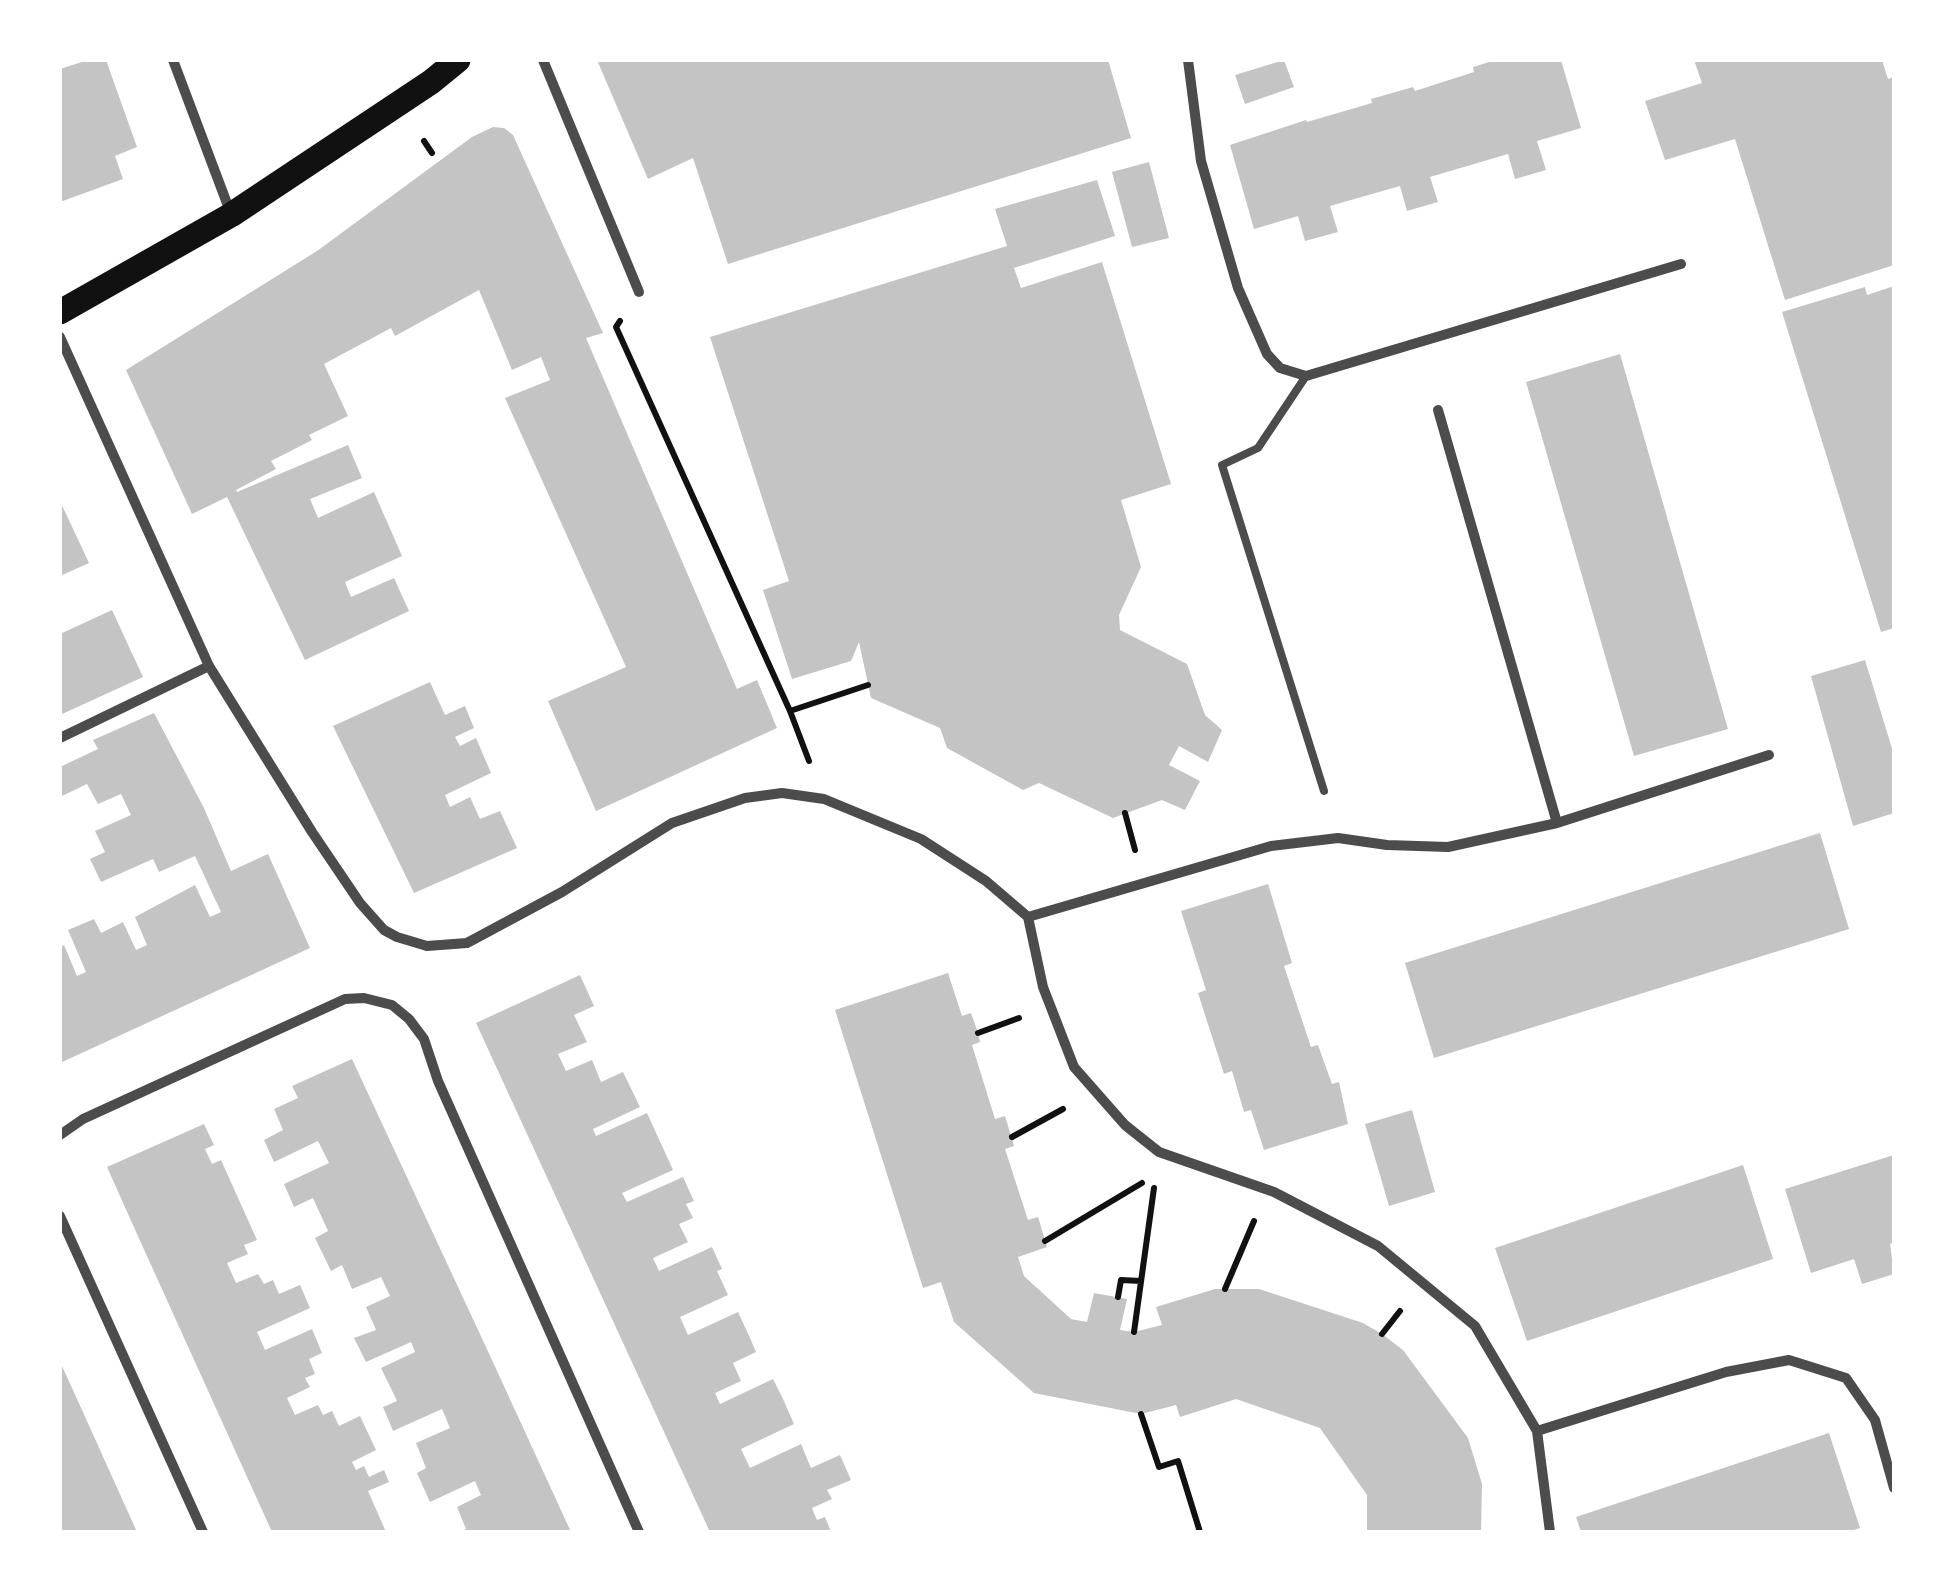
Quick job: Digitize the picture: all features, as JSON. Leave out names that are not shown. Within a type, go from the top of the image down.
[{"type":"main road","points":[[60,312],[231,215],[458,60]]},
{"type":"street","points":[[174,60],[231,215]]},
{"type":"street","points":[[543,60],[638,292]]},
{"type":"street","points":[[1188,60],[1201,161],[1238,288],[1267,354],[1280,368],[1306,376],[1681,264]]},
{"type":"street","points":[[60,337],[209,666],[360,903],[384,930],[410,942],[444,947],[466,943],[562,892],[672,823],[745,798],[782,793],[824,799],[921,839],[986,881],[1028,917],[1050,1007],[1074,1067],[1125,1124],[1159,1152],[1267,1190],[1378,1246],[1454,1307],[1484,1340],[1537,1431],[1550,1532]]},
{"type":"street","points":[[1438,410],[1558,823]]},
{"type":"street","points":[[60,738],[209,666]]},
{"type":"street","points":[[1028,917],[1271,846],[1338,838],[1448,847],[1558,823],[1770,756]]},
{"type":"street","points":[[60,1135],[83,1120],[345,999],[364,998],[392,1005],[424,1038],[454,1118],[640,1532]]},
{"type":"street","points":[[60,1216],[203,1532]]},
{"type":"street","points":[[1537,1431],[1726,1372],[1789,1360],[1846,1378],[1875,1420],[1894,1488]]},
{"type":"lane","points":[[1306,376],[1258,448],[1222,465],[1324,791]]},
{"type":"path","points":[[424,141],[432,153]]},
{"type":"path","points":[[638,292],[616,327],[790,711],[824,799]]},
{"type":"path","points":[[790,711],[868,685]]},
{"type":"path","points":[[1012,1137],[1096,1092]]},
{"type":"path","points":[[1045,1241],[1156,1175],[1134,1332]]},
{"type":"path","points":[[1225,1289],[1267,1190]]},
{"type":"path","points":[[1118,1297],[1121,1280],[1141,1281]]},
{"type":"path","points":[[1141,1414],[1158,1467],[1178,1461],[1200,1532]]},
{"type":"building","points":[[88,60],[106,60],[137,147],[115,156],[123,179],[60,202],[60,69]]},
{"type":"building","points":[[597,60],[1108,60],[1131,138],[728,264],[693,158],[648,179]]},
{"type":"building","points":[[1284,60],[1294,87],[1245,104],[1235,75]]},
{"type":"building","points":[[1496,60],[1561,60],[1581,128],[1537,141],[1546,170],[1515,179],[1508,154],[1430,177],[1438,202],[1407,211],[1400,186],[1330,206],[1338,232],[1305,241],[1298,216],[1254,229],[1230,145],[1372,103],[1371,99],[1413,87],[1415,91],[1474,72],[1473,67]]},
{"type":"building","points":[[1694,60],[1882,60],[1888,79],[1894,77],[1894,265],[1785,300],[1735,139],[1665,160],[1645,101],[1702,83]]},
{"type":"building","points":[[493,127],[504,128],[513,135],[603,333],[586,338],[737,689],[757,680],[777,728],[596,811],[548,701],[626,667],[505,398],[550,380],[541,357],[512,370],[479,290],[395,336],[391,328],[324,364],[348,416],[309,435],[312,440],[271,461],[276,469],[236,490],[348,445],[362,478],[310,499],[318,518],[374,492],[402,556],[345,582],[351,597],[394,578],[409,611],[305,660],[227,497],[192,514],[126,370],[317,251],[472,137]]},
{"type":"building","points":[[1149,162],[1169,238],[1132,247],[1112,172]]},
{"type":"building","points":[[1097,180],[1115,236],[1014,268],[1021,288],[1102,262],[1171,484],[1121,500],[1141,567],[1119,615],[1120,630],[1187,664],[1205,715],[1222,730],[1208,762],[1179,746],[1169,765],[1200,781],[1185,810],[1162,800],[1113,818],[1039,783],[1023,790],[947,748],[940,728],[871,698],[859,642],[851,661],[792,679],[763,590],[789,581],[710,337],[1007,246],[995,209]]},
{"type":"building","points":[[1894,286],[1894,628],[1881,632],[1782,312],[1865,287],[1867,295]]},
{"type":"building","points":[[1620,354],[1728,729],[1634,756],[1526,382]]},
{"type":"building","points":[[60,501],[89,563],[60,576]]},
{"type":"building","points":[[112,610],[143,677],[60,715],[60,634]]},
{"type":"building","points":[[1865,660],[1894,755],[1894,813],[1853,826],[1811,676]]},
{"type":"building","points":[[430,682],[445,715],[465,706],[474,728],[455,737],[460,746],[476,738],[491,773],[445,795],[450,807],[470,797],[480,819],[500,811],[517,848],[414,893],[333,726]]},
{"type":"building","points":[[154,713],[204,808],[231,871],[268,854],[310,948],[60,1063],[60,947],[64,945],[77,976],[86,972],[68,930],[94,919],[101,933],[123,922],[136,950],[147,945],[135,917],[195,885],[210,917],[221,912],[195,856],[159,872],[153,859],[101,882],[90,859],[105,852],[95,831],[131,815],[121,794],[98,804],[87,784],[62,796],[60,791],[60,767],[98,749],[93,740]]},
{"type":"building","points":[[1820,833],[1849,929],[1434,1058],[1405,963]]},
{"type":"building","points":[[1268,884],[1292,963],[1284,966],[1311,1047],[1318,1045],[1332,1084],[1339,1082],[1348,1124],[1264,1150],[1251,1110],[1244,1112],[1232,1071],[1224,1074],[1198,993],[1206,990],[1181,911]]},
{"type":"building","points":[[948,973],[962,1016],[971,1013],[978,1033],[980,1042],[972,1045],[995,1119],[1005,1116],[1014,1146],[1005,1149],[1028,1220],[1038,1217],[1047,1247],[1018,1257],[1024,1276],[1071,1319],[1087,1322],[1094,1293],[1127,1299],[1120,1330],[1134,1332],[1162,1325],[1156,1307],[1215,1289],[1259,1289],[1363,1323],[1403,1350],[1468,1438],[1482,1484],[1481,1532],[1367,1532],[1367,1495],[1320,1428],[1236,1399],[1180,1417],[1176,1405],[1141,1414],[1034,1393],[954,1322],[941,1282],[923,1288],[835,1010]]},
{"type":"building","points":[[580,975],[594,1006],[574,1015],[587,1042],[558,1054],[566,1071],[592,1060],[601,1082],[623,1072],[640,1107],[593,1129],[596,1136],[647,1113],[673,1170],[622,1193],[627,1202],[683,1177],[694,1201],[686,1204],[693,1218],[679,1224],[688,1242],[653,1258],[659,1271],[712,1247],[728,1295],[680,1317],[688,1335],[738,1312],[750,1338],[756,1352],[733,1363],[741,1381],[715,1393],[720,1404],[773,1379],[783,1399],[794,1424],[741,1449],[750,1468],[801,1444],[811,1468],[840,1455],[851,1480],[827,1490],[832,1499],[812,1508],[817,1520],[825,1517],[831,1532],[710,1532],[476,1023]]},
{"type":"building","points":[[352,1059],[571,1532],[461,1532],[466,1529],[457,1507],[481,1495],[475,1481],[430,1502],[417,1473],[426,1468],[416,1443],[450,1428],[442,1409],[393,1431],[383,1407],[397,1401],[381,1368],[415,1352],[411,1342],[366,1362],[354,1338],[376,1330],[366,1307],[390,1296],[381,1277],[352,1289],[342,1265],[331,1271],[315,1238],[328,1231],[313,1198],[294,1207],[284,1184],[329,1163],[318,1141],[274,1162],[264,1140],[283,1130],[274,1109],[298,1098],[292,1086]]},
{"type":"building","points":[[1412,1110],[1435,1192],[1389,1206],[1365,1124]]},
{"type":"building","points":[[204,1124],[214,1145],[205,1149],[212,1164],[221,1160],[257,1240],[244,1245],[248,1254],[227,1263],[236,1283],[258,1274],[264,1284],[273,1280],[279,1294],[300,1285],[310,1308],[257,1332],[265,1350],[312,1329],[322,1353],[309,1359],[315,1374],[305,1378],[310,1387],[287,1398],[295,1415],[318,1405],[323,1415],[332,1411],[339,1426],[360,1416],[376,1450],[352,1462],[356,1470],[364,1466],[369,1477],[384,1470],[389,1482],[368,1491],[386,1532],[272,1532],[107,1167]]},
{"type":"building","points":[[1894,1155],[1894,1242],[1890,1244],[1894,1274],[1862,1284],[1854,1259],[1811,1273],[1785,1189]]},
{"type":"building","points":[[1743,1165],[1773,1259],[1527,1341],[1495,1248]]},
{"type":"building","points":[[60,1362],[73,1390],[137,1532],[60,1532]]},
{"type":"building","points":[[1829,1433],[1860,1528],[1848,1532],[1581,1532],[1576,1517]]}]
